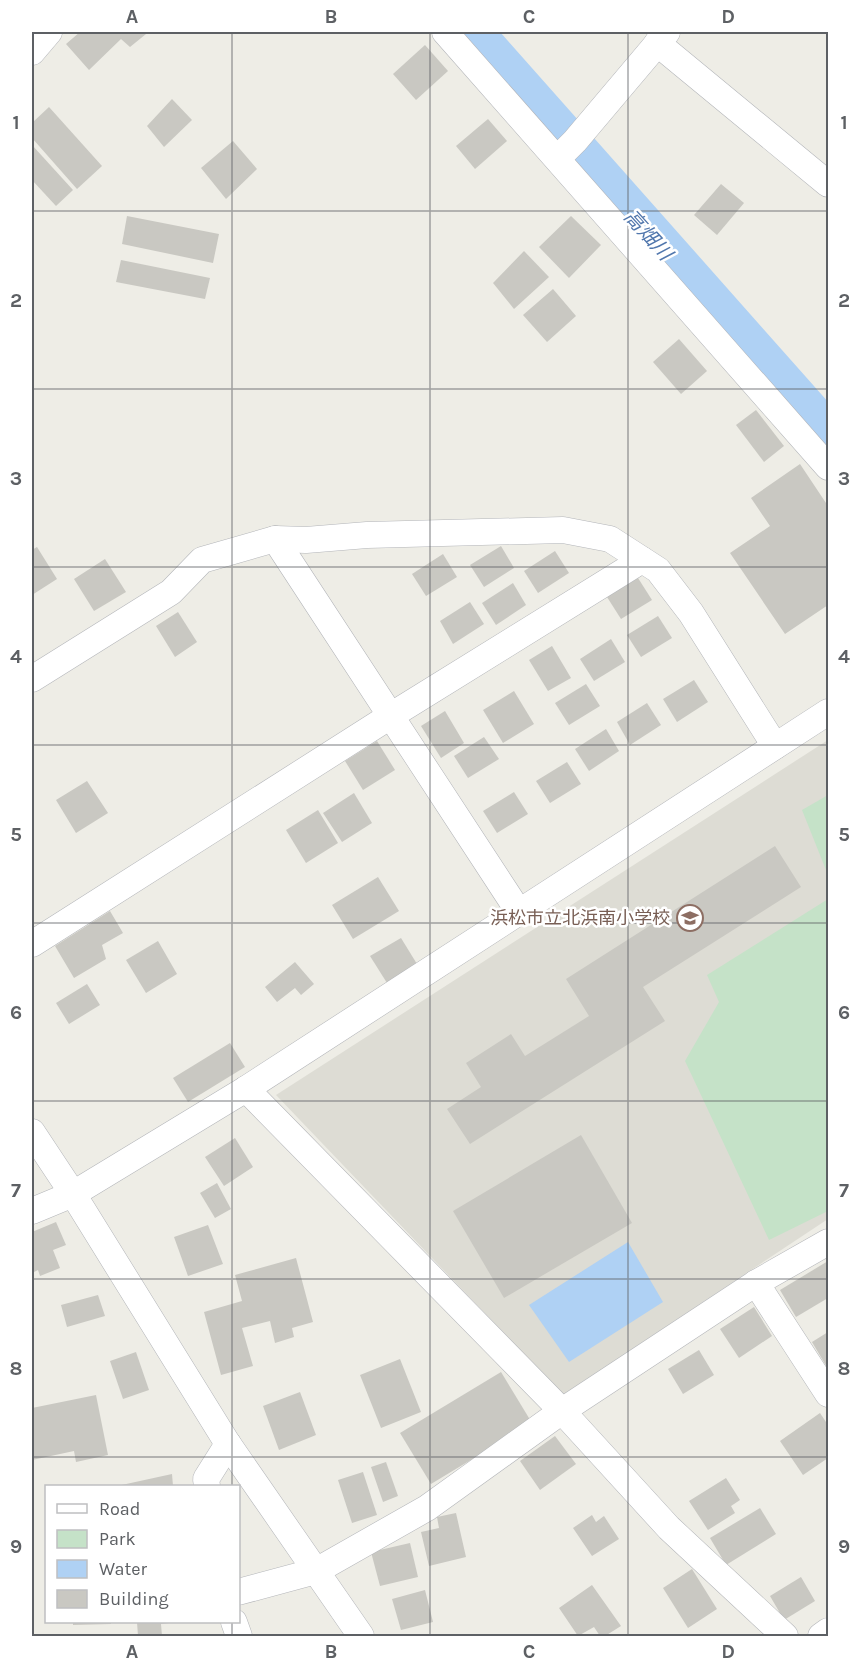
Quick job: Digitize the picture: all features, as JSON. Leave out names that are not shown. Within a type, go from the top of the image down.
[{"type":"street","points":[[32,52],[49,32]]},
{"type":"street","points":[[445,32],[566,150],[828,467]]},
{"type":"street","points":[[566,150],[662,37],[828,184]]},
{"type":"street","points":[[32,679],[171,592],[202,560],[275,539],[306,540],[367,534],[563,530],[610,539],[658,570],[691,612],[775,746]]},
{"type":"street","points":[[275,539],[519,912]]},
{"type":"street","points":[[32,944],[392,715],[642,560]]},
{"type":"street","points":[[32,1211],[73,1194],[246,1089],[828,712]]},
{"type":"street","points":[[246,1089],[562,1411],[669,1528],[785,1636]]},
{"type":"street","points":[[32,1132],[228,1444],[361,1636]]},
{"type":"street","points":[[240,1591],[316,1571],[428,1508],[562,1411],[756,1283],[828,1242]]},
{"type":"street","points":[[756,1283],[828,1394]]},
{"type":"street","points":[[207,1485],[206,1479],[228,1444]]},
{"type":"street","points":[[821,1636],[828,1631]]},
{"type":"shaded area","name":"浜松市立北浜南小学校","points":[[828,740],[828,1219],[563,1395],[276,1095]]},
{"type":"green space","points":[[828,795],[828,875],[802,810]]},
{"type":"green space","points":[[828,899],[828,1211],[769,1240],[685,1061],[719,1002],[707,975]]},
{"type":"water","points":[[628,1242],[663,1302],[569,1362],[529,1305]]},
{"type":"building","points":[[80,32],[144,32],[146,34],[130,47],[121,39],[89,70],[66,44]]},
{"type":"building","points":[[425,45],[448,71],[416,100],[393,74]]},
{"type":"building","points":[[172,99],[192,120],[164,147],[147,126]]},
{"type":"building","points":[[49,107],[102,166],[77,189],[32,138],[32,123]]},
{"type":"building","points":[[488,119],[507,141],[475,169],[456,146]]},
{"type":"building","points":[[233,141],[257,169],[226,199],[201,168]]},
{"type":"building","points":[[32,145],[73,190],[56,206],[32,180]]},
{"type":"building","points":[[721,184],[744,203],[717,235],[694,215]]},
{"type":"building","points":[[127,216],[219,234],[213,263],[122,244]]},
{"type":"building","points":[[571,216],[601,245],[569,278],[539,247]]},
{"type":"building","points":[[524,251],[549,277],[514,309],[493,283]]},
{"type":"building","points":[[121,260],[210,278],[205,299],[116,282]]},
{"type":"building","points":[[553,289],[576,316],[547,342],[523,315]]},
{"type":"building","points":[[679,339],[707,371],[681,394],[653,362]]},
{"type":"building","points":[[756,410],[784,446],[764,462],[736,425]]},
{"type":"building","points":[[800,464],[828,506],[828,605],[785,634],[730,553],[770,526],[751,498]]},
{"type":"building","points":[[501,546],[514,568],[484,587],[470,565]]},
{"type":"building","points":[[37,547],[57,579],[32,595],[32,550]]},
{"type":"building","points":[[555,551],[569,573],[538,593],[524,571]]},
{"type":"building","points":[[443,554],[457,577],[426,596],[412,574]]},
{"type":"building","points":[[105,559],[126,592],[94,611],[74,579]]},
{"type":"building","points":[[638,578],[652,600],[621,619],[607,597]]},
{"type":"building","points":[[513,583],[526,605],[496,625],[482,603]]},
{"type":"building","points":[[470,602],[484,624],[453,644],[440,621]]},
{"type":"building","points":[[178,612],[197,642],[175,657],[156,626]]},
{"type":"building","points":[[658,616],[672,638],[641,657],[627,635]]},
{"type":"building","points":[[611,639],[625,662],[594,681],[580,659]]},
{"type":"building","points":[[552,646],[571,678],[548,691],[529,660]]},
{"type":"building","points":[[694,680],[708,702],[677,722],[663,699]]},
{"type":"building","points":[[586,684],[600,706],[569,725],[555,703]]},
{"type":"building","points":[[514,691],[534,724],[503,743],[483,710]]},
{"type":"building","points":[[647,703],[661,725],[630,745],[617,722]]},
{"type":"building","points":[[445,711],[464,743],[441,758],[421,726]]},
{"type":"building","points":[[606,729],[619,751],[589,771],[575,749]]},
{"type":"building","points":[[484,737],[499,759],[468,778],[454,756]]},
{"type":"building","points":[[377,741],[395,770],[363,790],[345,761]]},
{"type":"building","points":[[567,762],[581,784],[550,803],[536,781]]},
{"type":"building","points":[[87,781],[108,813],[76,833],[56,800]]},
{"type":"building","points":[[514,792],[528,814],[497,833],[483,811]]},
{"type":"building","points":[[354,793],[372,823],[342,842],[323,813]]},
{"type":"building","points":[[318,810],[338,843],[306,863],[286,830]]},
{"type":"building","points":[[775,846],[801,887],[643,987],[665,1021],[470,1144],[447,1109],[481,1087],[466,1063],[511,1034],[525,1056],[589,1016],[566,979]]},
{"type":"building","points":[[378,877],[399,911],[353,939],[332,905]]},
{"type":"building","points":[[110,911],[123,933],[102,945],[106,959],[74,978],[55,946]]},
{"type":"building","points":[[401,938],[417,964],[387,983],[370,956]]},
{"type":"building","points":[[158,941],[177,974],[146,993],[126,960]]},
{"type":"building","points":[[295,962],[314,984],[301,995],[295,988],[277,1002],[265,987]]},
{"type":"building","points":[[87,984],[100,1005],[69,1024],[56,1003]]},
{"type":"building","points":[[230,1043],[245,1067],[188,1102],[173,1078]]},
{"type":"building","points":[[581,1135],[632,1223],[504,1298],[453,1211]]},
{"type":"building","points":[[235,1138],[253,1167],[224,1186],[205,1157]]},
{"type":"building","points":[[217,1183],[231,1209],[215,1218],[200,1193]]},
{"type":"building","points":[[56,1222],[66,1245],[53,1250],[60,1268],[40,1276],[38,1270],[32,1273],[32,1232]]},
{"type":"building","points":[[208,1225],[223,1264],[188,1276],[174,1237]]},
{"type":"building","points":[[296,1258],[313,1322],[292,1328],[294,1337],[275,1343],[270,1321],[242,1328],[253,1366],[221,1375],[204,1312],[242,1301],[235,1275]]},
{"type":"building","points":[[828,1261],[828,1298],[796,1317],[780,1290]]},
{"type":"building","points":[[98,1295],[105,1316],[67,1327],[61,1305]]},
{"type":"building","points":[[754,1307],[772,1336],[739,1358],[720,1329]]},
{"type":"building","points":[[828,1332],[828,1369],[812,1342]]},
{"type":"building","points":[[699,1350],[714,1375],[683,1394],[668,1369]]},
{"type":"building","points":[[136,1352],[149,1390],[123,1399],[110,1361]]},
{"type":"building","points":[[400,1359],[421,1412],[381,1428],[360,1375]]},
{"type":"building","points":[[501,1372],[532,1423],[431,1484],[400,1433]]},
{"type":"building","points":[[300,1392],[316,1435],[279,1450],[263,1406]]},
{"type":"building","points":[[96,1395],[108,1455],[76,1462],[74,1451],[32,1460],[32,1408]]},
{"type":"building","points":[[820,1413],[828,1425],[828,1458],[803,1475],[780,1441]]},
{"type":"building","points":[[555,1436],[576,1464],[540,1490],[520,1461]]},
{"type":"building","points":[[386,1462],[398,1496],[383,1502],[371,1467]]},
{"type":"building","points":[[363,1472],[377,1515],[352,1523],[338,1480]]},
{"type":"building","points":[[172,1474],[173,1485],[122,1485]]},
{"type":"building","points":[[726,1478],[740,1500],[731,1506],[735,1513],[708,1530],[689,1501]]},
{"type":"building","points":[[760,1508],[776,1534],[726,1565],[710,1538]]},
{"type":"building","points":[[456,1513],[466,1557],[429,1566],[421,1532],[439,1528],[437,1517]]},
{"type":"building","points":[[592,1515],[596,1522],[604,1516],[619,1539],[592,1556],[573,1528]]},
{"type":"building","points":[[410,1543],[418,1577],[380,1586],[371,1552]]},
{"type":"building","points":[[692,1569],[717,1609],[688,1628],[663,1588]]},
{"type":"building","points":[[801,1577],[815,1601],[784,1620],[770,1596]]},
{"type":"building","points":[[592,1585],[621,1626],[605,1636],[600,1636],[594,1627],[578,1636],[559,1608]]},
{"type":"building","points":[[425,1590],[433,1622],[401,1630],[392,1599]]},
{"type":"building","points":[[73,1623],[111,1623],[111,1624],[73,1625]]},
{"type":"building","points":[[137,1623],[169,1623],[161,1624],[162,1636],[138,1636]]},
{"type":"waterway","name":"高畑川","points":[[468,32],[828,438]]},
{"type":"place","name":"浜松市立北浜南小学校","points":[[690,918]]}]
